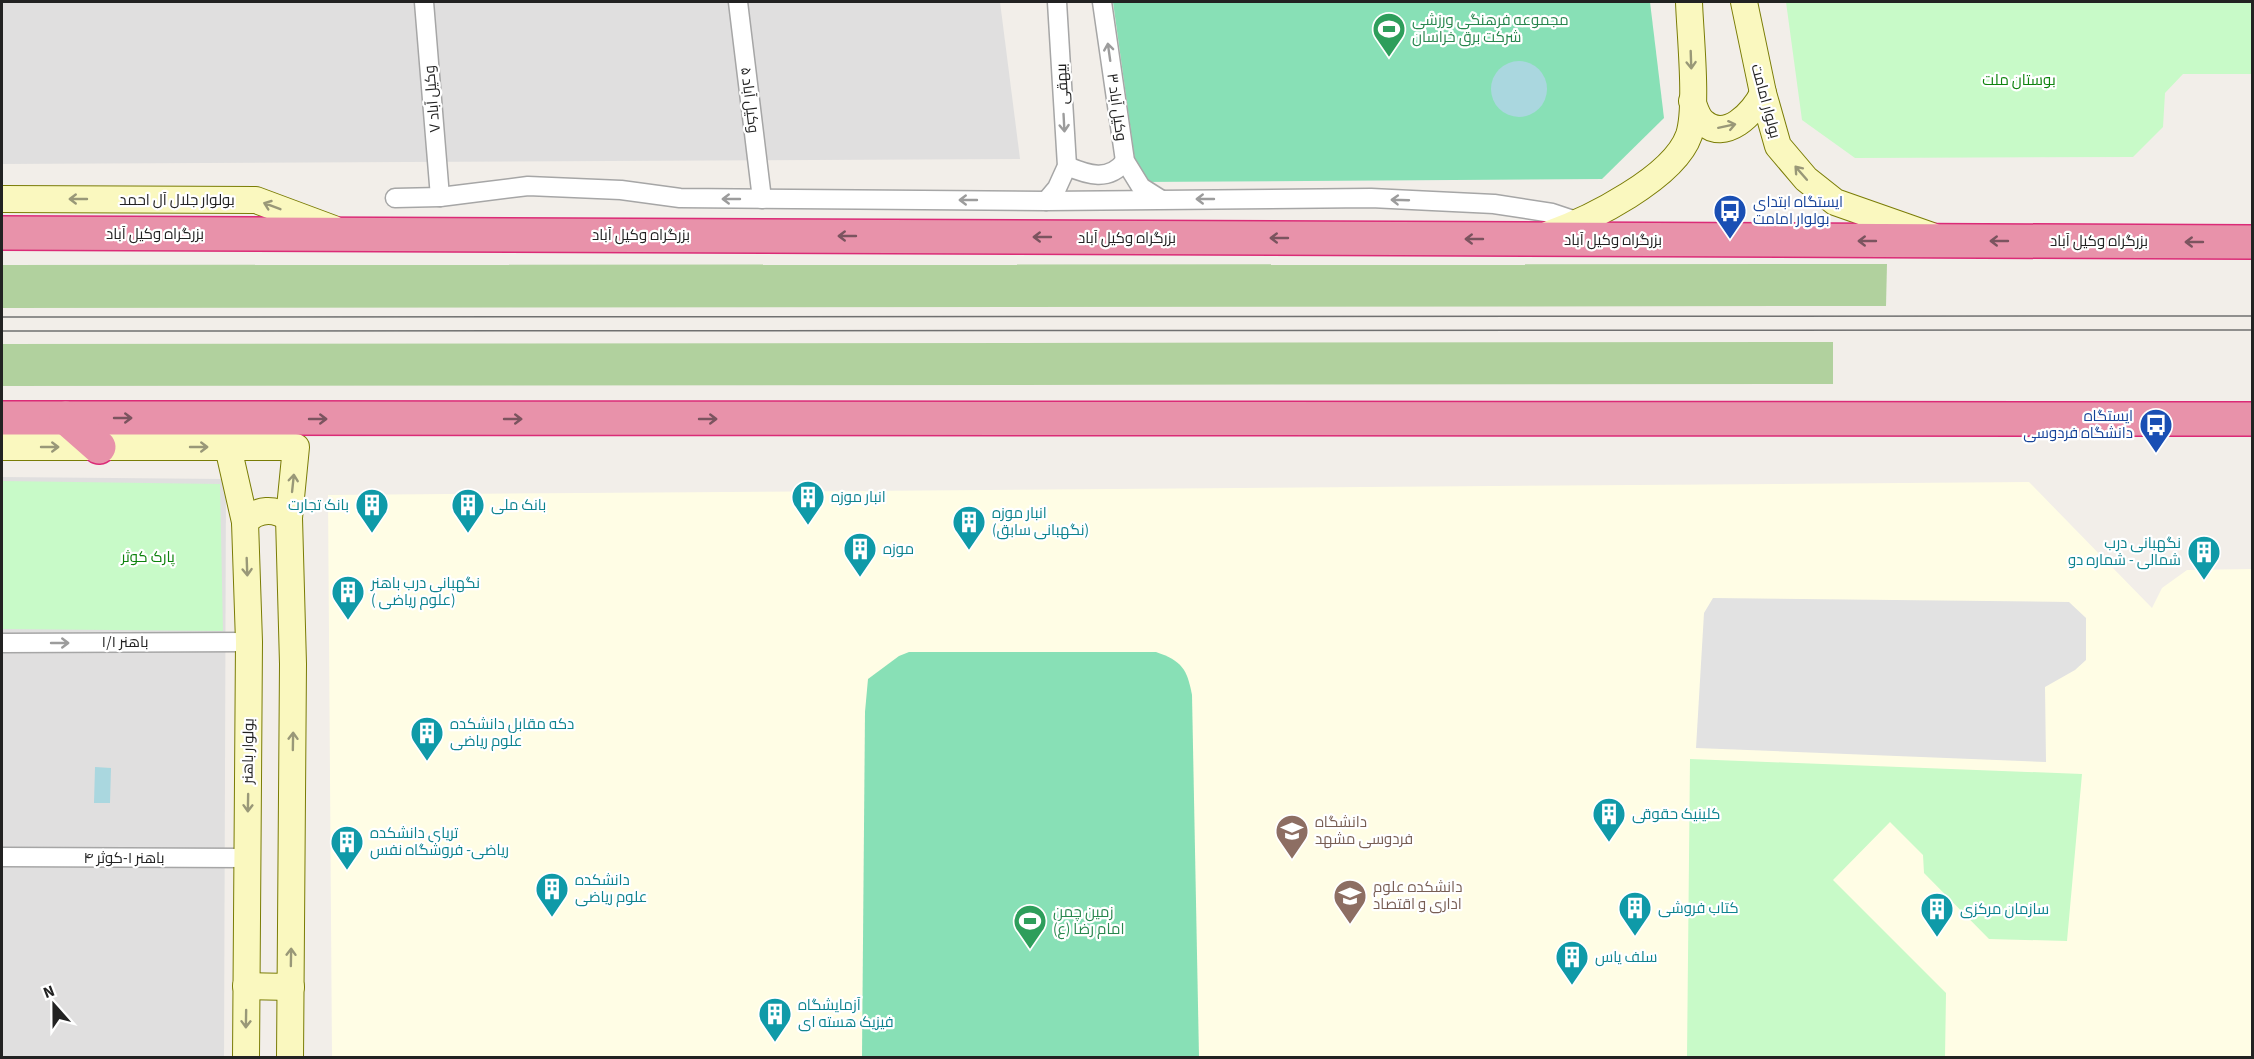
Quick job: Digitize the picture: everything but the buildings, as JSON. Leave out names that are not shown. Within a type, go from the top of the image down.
[{"type":"highway","name":"بزرگراه وکیل آباد","points":[[2,233],[2253,242]]},
{"type":"highway","points":[[2,418],[2253,419]]},
{"type":"highway","points":[[66,418],[99,447]]},
{"type":"street","name":"۷ وکیل آباد","points":[[424,2],[440,197]]},
{"type":"street","name":"وکیل آباد ۵","points":[[738,2],[762,199]]},
{"type":"street","name":"بیهقی","points":[[1058,2],[1067,166]]},
{"type":"street","name":"۳ وکیل آباد","points":[[1102,2],[1125,161],[1141,187],[1160,199]]},
{"type":"street","points":[[1532,240],[1582,223],[1623,199],[1668,165],[1689,135],[1692,101],[1689,2]]},
{"type":"street","name":"بولوار امامت","points":[[1744,2],[1763,93],[1778,146],[1806,179],[1835,202],[1947,241]]},
{"type":"street","points":[[1692,101],[1701,121],[1715,128],[1726,128],[1744,119],[1763,93]]},
{"type":"street","points":[[1046,201],[1057,188],[1067,166],[1082,173],[1104,176],[1112,173],[1125,161]]},
{"type":"street","points":[[395,198],[440,197],[528,186],[621,190],[680,198],[1046,201],[1371,198],[1494,204],[1552,213],[1582,223]]},
{"type":"street","name":"بولوار جلال آل احمد","points":[[2,199],[256,200],[346,234]]},
{"type":"street","points":[[2,447],[296,447],[290,518],[293,664],[290,1058]]},
{"type":"street","name":"بولوار باهنر","points":[[228,447],[245,522],[249,642],[246,1058]]},
{"type":"street","points":[[245,522],[263,511],[277,511],[290,518]]},
{"type":"street","name":"باهنر ۱/۱","points":[[2,643],[249,642]]},
{"type":"street","name":"باهنر ۱-کوثر ۴","points":[[2,857],[247,858]]},
{"type":"street","points":[[246,986],[291,987]]},
{"type":"shaded area","points":[[2,2],[1000,2],[1020,159],[2,164]]},
{"type":"shaded area","points":[[2,477],[226,479],[224,1057],[2,1058]]},
{"type":"shaded area","name":"دانشگاه فردوسی مشهد","points":[[2029,482],[2152,608],[2162,588],[2187,570],[2252,569],[2252,1057],[332,1057],[328,495]]},
{"type":"shaded area","points":[[1713,598],[2069,602],[2086,618],[2086,660],[2075,670],[2045,687],[2046,762],[1696,748],[1704,613]]},
{"type":"green space","name":"مجموعه فرهنگی ورزشی شرکت برق خراسان","points":[[1113,2],[1650,2],[1664,118],[1602,179],[1138,182]]},
{"type":"green space","name":"بوستان ملت","points":[[1786,2],[2252,2],[2252,74],[2183,74],[2165,93],[2163,127],[2133,157],[1855,158],[1802,120]]},
{"type":"green space","points":[[1887,264],[1886,306],[2,308],[2,265]]},
{"type":"green space","points":[[1833,342],[1833,384],[2,386],[2,344]]},
{"type":"green space","name":"پارک کوثر","points":[[2,481],[220,484],[223,631],[2,629]]},
{"type":"green space","name":"زمین چمن امام رضا (ع)","points":[[909,652],[1156,652],[1172,659],[1182,667],[1192,695],[1199,1057],[862,1057],[865,712],[868,679],[899,656]]},
{"type":"green space","points":[[1690,759],[2082,774],[2067,941],[1989,939],[1924,873],[1923,855],[1890,822],[1833,880],[1946,993],[1945,1057],[1687,1057]]},
{"type":"water","points":[[1513,61],[1525,61],[1535,65],[1543,73],[1547,89],[1543,105],[1535,113],[1525,117],[1513,117],[1503,113],[1495,105],[1491,95],[1491,83],[1495,73],[1503,65]]},
{"type":"water","points":[[95,767],[111,768],[110,803],[94,803]]},
{"type":"tram line","points":[[2,317],[2252,316]]},
{"type":"tram line","points":[[2,331],[2252,330]]},
{"type":"place","name":"مجموعه فرهنگی ورزشی شرکت برق خراسان","points":[[1389,58]]},
{"type":"place","name":"ایستگاه ابتدای بولوار امامت","points":[[1730,240]]},
{"type":"place","name":"ایستگاه دانشگاه فردوسی","points":[[2156,454]]},
{"type":"place","name":"انبار موزه","points":[[808,526]]},
{"type":"place","name":"بانک تجارت","points":[[372,534]]},
{"type":"place","name":"بانک ملی","points":[[468,534]]},
{"type":"place","name":"انبار موزه (نگهبانی سابق)","points":[[969,551]]},
{"type":"place","name":"موزه","points":[[860,578]]},
{"type":"place","name":"نگهبانی درب شمالی - شماره دو","points":[[2204,581]]},
{"type":"place","name":"نگهبانی درب باهنر ( علوم ریاضی)","points":[[348,621]]},
{"type":"place","name":"دکه مقابل دانشکده علوم ریاضی","points":[[427,762]]},
{"type":"place","name":"کلینیک حقوقی","points":[[1609,843]]},
{"type":"place","name":"دانشگاه فردوسی مشهد","points":[[1292,860]]},
{"type":"place","name":"تریای دانشکده ریاضی- فروشگاه نفس","points":[[347,871]]},
{"type":"place","name":"دانشکده علوم ریاضی","points":[[552,918]]},
{"type":"place","name":"دانشکده علوم اداری و اقتصاد","points":[[1350,925]]},
{"type":"place","name":"کتاب فروشی","points":[[1635,937]]},
{"type":"place","name":"سازمان مرکزی","points":[[1937,938]]},
{"type":"place","name":"زمین چمن امام رضا (ع)","points":[[1030,950]]},
{"type":"place","name":"سلف یاس","points":[[1572,986]]},
{"type":"place","name":"آزمایشگاه فیزیک هسته ای","points":[[775,1043]]}]
